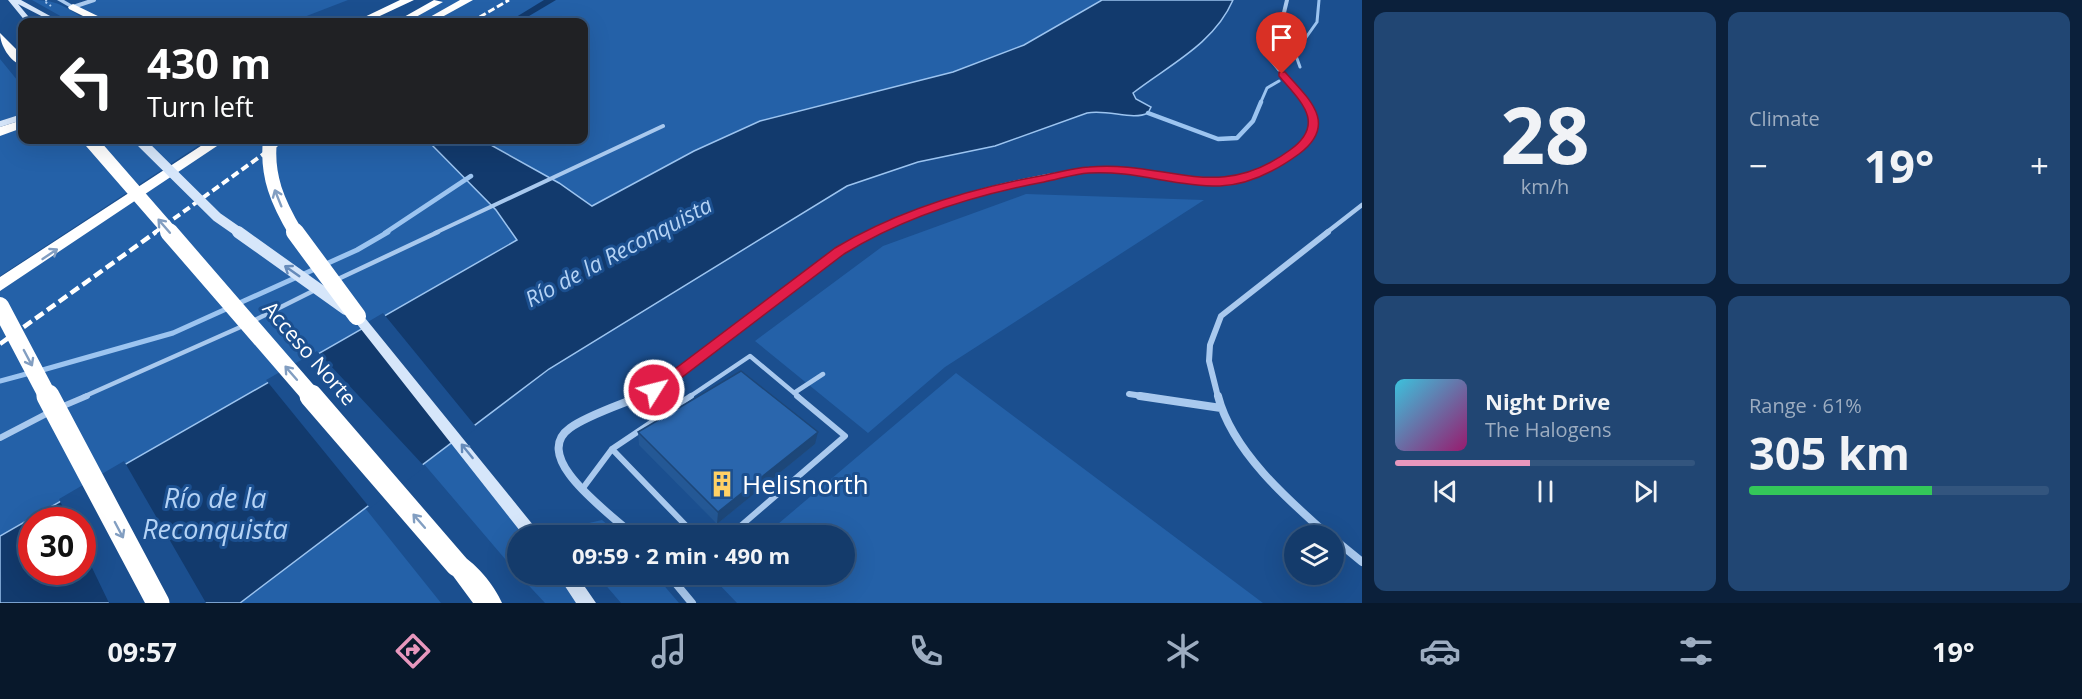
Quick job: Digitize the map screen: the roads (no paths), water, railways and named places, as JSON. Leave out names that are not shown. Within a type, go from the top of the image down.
[{"type":"highway","points":[[368,18],[409,0]]},
{"type":"highway","points":[[381,18],[418,0]]},
{"type":"highway","points":[[408,18],[442,0]]},
{"type":"highway","points":[[434,18],[468,0]]},
{"type":"highway","points":[[73,7],[94,18]]},
{"type":"highway","points":[[1,37],[18,57]]},
{"type":"highway","points":[[0,132],[18,125]]},
{"type":"highway","name":"Acceso Norte","points":[[93,144],[489,603]]},
{"type":"highway","points":[[0,285],[213,144]]},
{"type":"highway","points":[[270,144],[269,168],[283,211],[357,316]]},
{"type":"highway","points":[[0,306],[158,603]]},
{"type":"main road","points":[[11,0],[26,18]]},
{"type":"main road","points":[[16,0],[50,18]]},
{"type":"main road","points":[[0,124],[18,118]]},
{"type":"main road","points":[[143,144],[217,218],[357,316],[525,525]]},
{"type":"main road","points":[[573,585],[587,603]]},
{"type":"street","points":[[60,0],[73,7],[94,0]]},
{"type":"street","points":[[624,525],[563,470],[559,461],[560,443],[569,428],[654,390],[840,251],[865,235],[989,189],[1089,170],[1129,171],[1221,183],[1253,176],[1277,165],[1303,146],[1311,135],[1314,124],[1310,107],[1264,51],[1282,21],[1287,0]]},
{"type":"street","points":[[1317,525],[1283,495],[1252,458],[1221,408],[1209,362],[1214,330],[1221,316],[1362,205]]},
{"type":"street","points":[[1129,394],[1221,408]]},
{"type":"street","points":[[1344,547],[1362,562]]},
{"type":"street","points":[[677,585],[692,603]]},
{"type":"lane","points":[[0,438],[44,415],[191,351],[484,208],[663,126]]},
{"type":"lane","points":[[583,488],[612,449],[750,356],[845,436],[742,525]]},
{"type":"lane","points":[[794,393],[823,374]]},
{"type":"lane","points":[[612,449],[685,525]]},
{"type":"water","name":"Río de la Reconquista","points":[[1102,0],[1233,0],[1225,15],[1203,41],[1133,93],[1136,99],[1151,107],[1148,113],[1135,116],[1104,112],[1087,113],[995,146],[918,162],[847,186],[549,369],[240,603],[0,603],[0,536],[18,526],[18,585],[96,585],[96,507],[51,507],[517,240],[496,210],[431,144],[489,144],[559,183],[592,206],[694,151],[760,121],[953,72],[1024,45]]},
{"type":"waterway","points":[[520,18],[551,0]]},
{"type":"waterway","points":[[1300,67],[1295,53],[1317,22],[1319,0]]},
{"type":"waterway","points":[[1260,104],[1267,88],[1279,81]]},
{"type":"waterway","points":[[1148,113],[1218,139],[1237,138],[1253,121],[1261,102]]},
{"type":"waterway","points":[[385,233],[471,176]]},
{"type":"waterway","points":[[39,371],[173,333],[357,250],[388,232]]},
{"type":"waterway","points":[[0,381],[30,373]]},
{"type":"railway","points":[[478,18],[509,0]]},
{"type":"railway","points":[[154,233],[277,144]]},
{"type":"railway","points":[[0,344],[156,232]]},
{"type":"place","name":"Helisnorth","points":[[722,484]]}]
